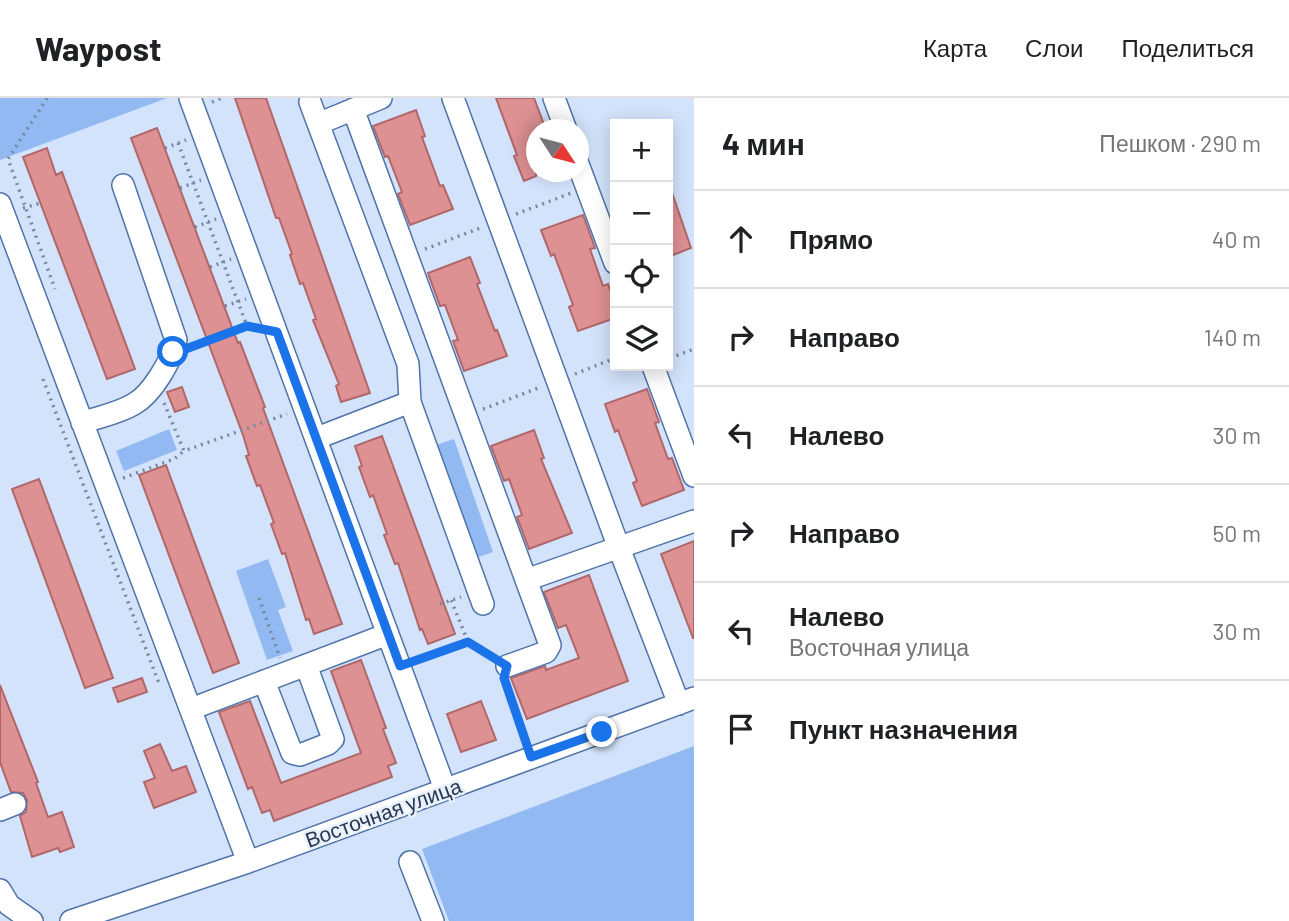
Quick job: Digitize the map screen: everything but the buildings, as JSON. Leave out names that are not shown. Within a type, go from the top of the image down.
[{"type":"street","points":[[190,98],[445,789]]},
{"type":"street","points":[[320,123],[381,98]]},
{"type":"street","points":[[453,98],[619,548],[686,701]]},
{"type":"street","points":[[554,98],[562,119]]},
{"type":"street","points":[[310,102],[408,365],[410,402],[482,604]]},
{"type":"street","points":[[353,109],[549,648],[546,652],[507,666]]},
{"type":"street","points":[[586,182],[610,249]]},
{"type":"street","points":[[82,423],[136,403],[156,383],[173,352],[176,340],[122,185]]},
{"type":"street","points":[[0,204],[248,862]]},
{"type":"street","points":[[368,255],[401,242]]},
{"type":"street","points":[[655,371],[694,476]]},
{"type":"street","points":[[317,438],[410,402]]},
{"type":"street","points":[[526,580],[694,522]]},
{"type":"street","points":[[191,709],[388,634]]},
{"type":"street","points":[[264,681],[292,753],[300,755],[328,744],[333,739],[306,665]]},
{"type":"street","name":"Восточная улица","points":[[71,921],[248,862],[686,701]]},
{"type":"street","points":[[410,862],[433,921]]},
{"type":"street","points":[[0,890],[9,905],[32,921]]},
{"type":"path","points":[[8,159],[47,98]]},
{"type":"path","points":[[178,143],[247,326]]},
{"type":"path","points":[[173,352],[247,326],[277,332]]},
{"type":"path","points":[[673,357],[694,349]]},
{"type":"path","points":[[465,416],[610,360]]},
{"type":"path","points":[[156,383],[184,451]]},
{"type":"path","points":[[123,478],[174,459],[184,451],[305,408]]},
{"type":"path","points":[[259,598],[285,673]]},
{"type":"path","points":[[452,600],[468,642],[507,666],[504,678],[531,757]]},
{"type":"path","points":[[400,666],[468,642]]},
{"type":"shaded area","points":[[0,98],[167,98],[0,160]]},
{"type":"shaded area","points":[[169,429],[177,450],[124,471],[116,451]]},
{"type":"shaded area","points":[[454,439],[493,552],[473,559],[433,446]]},
{"type":"shaded area","points":[[268,559],[286,607],[278,610],[293,651],[267,660],[236,571]]},
{"type":"shaded area","points":[[694,746],[694,921],[449,921],[422,849]]},
{"type":"route","points":[[173,352],[247,326],[277,332],[400,666],[468,642],[507,666],[504,678],[531,757],[602,732]]}]
